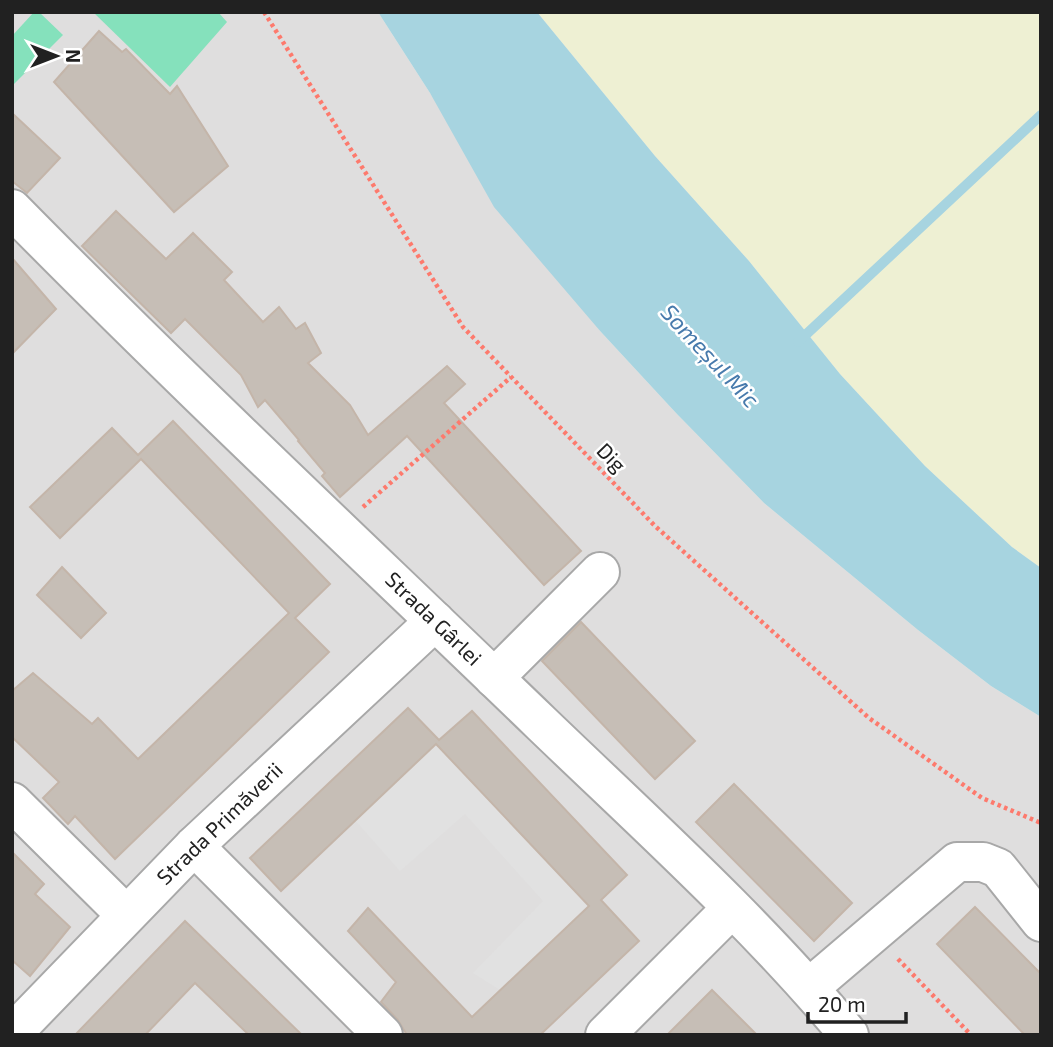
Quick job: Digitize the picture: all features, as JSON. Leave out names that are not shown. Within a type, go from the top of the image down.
[{"type":"street","name":"Strada Gârlei","points":[[12,209],[110,309],[731,909],[809,988],[849,1035]]},
{"type":"street","points":[[502,685],[600,572]]},
{"type":"street","name":"Strada Primăverii","points":[[12,1034],[194,846],[435,621]]},
{"type":"street","points":[[12,802],[126,915]]},
{"type":"street","points":[[194,846],[383,1035]]},
{"type":"street","points":[[809,988],[957,862],[983,862],[998,868],[1041,922]]},
{"type":"street","points":[[605,1035],[731,909]]},
{"type":"path","name":"Dig","points":[[264,12],[463,327],[655,526],[869,718],[982,798],[1041,823]]},
{"type":"path","points":[[338,528],[511,377]]},
{"type":"path","points":[[873,933],[971,1035]]},
{"type":"shaded area","points":[[12,12],[378,12],[430,93],[601,332],[676,413],[764,503],[918,630],[991,686],[1041,717],[1041,1035],[12,1035]]},
{"type":"shaded area","points":[[436,744],[589,906],[500,990],[473,973],[543,901],[465,814],[400,871],[355,820]]},
{"type":"green space","points":[[34,12],[39,12],[63,35],[12,86],[12,36]]},
{"type":"green space","points":[[93,12],[218,12],[227,22],[170,87]]},
{"type":"green space","points":[[537,12],[1041,12],[1041,568],[1012,547],[925,466],[840,374],[749,261],[655,156]]},
{"type":"water","name":"Someșul Mic","points":[[378,12],[537,12],[655,156],[749,261],[840,374],[925,466],[1012,547],[1041,568],[1041,717],[991,686],[918,630],[764,503],[676,413],[601,332],[494,207],[430,93]]},
{"type":"building","points":[[99,31],[122,52],[126,49],[170,94],[177,86],[228,166],[174,212],[54,82]]},
{"type":"building","points":[[12,113],[60,158],[27,193],[12,181]]},
{"type":"building","points":[[116,211],[166,259],[193,233],[232,272],[224,280],[263,322],[279,307],[296,329],[305,323],[321,353],[308,363],[350,405],[368,435],[447,366],[465,384],[444,403],[581,551],[544,585],[407,436],[340,497],[322,476],[325,473],[265,400],[258,407],[241,375],[185,319],[171,333],[82,246]]},
{"type":"building","points":[[12,258],[56,309],[12,354]]},
{"type":"building","points":[[173,421],[330,584],[295,618],[329,652],[115,859],[75,816],[68,824],[43,798],[59,782],[12,737],[12,691],[33,673],[92,724],[98,718],[138,759],[289,613],[141,459],[60,538],[30,507],[112,428],[138,455]]},
{"type":"building","points":[[62,567],[106,613],[81,638],[37,595]]},
{"type":"building","points":[[581,622],[695,741],[655,779],[542,661]]},
{"type":"building","points":[[408,708],[439,740],[472,711],[627,875],[601,900],[639,941],[540,1035],[407,1035],[398,1020],[381,1002],[396,982],[348,931],[368,908],[472,1017],[589,906],[436,744],[281,891],[250,858]]},
{"type":"building","points":[[734,784],[852,903],[814,941],[696,822]]},
{"type":"building","points":[[12,852],[44,884],[35,894],[70,927],[30,976],[12,960]]},
{"type":"building","points":[[975,907],[1041,974],[1041,1035],[1025,1035],[937,944]]},
{"type":"building","points":[[185,921],[302,1035],[249,1035],[195,983],[145,1035],[75,1035]]},
{"type":"building","points":[[712,990],[757,1035],[667,1035]]},
{"type":"waterway","points":[[798,342],[1041,115]]}]
